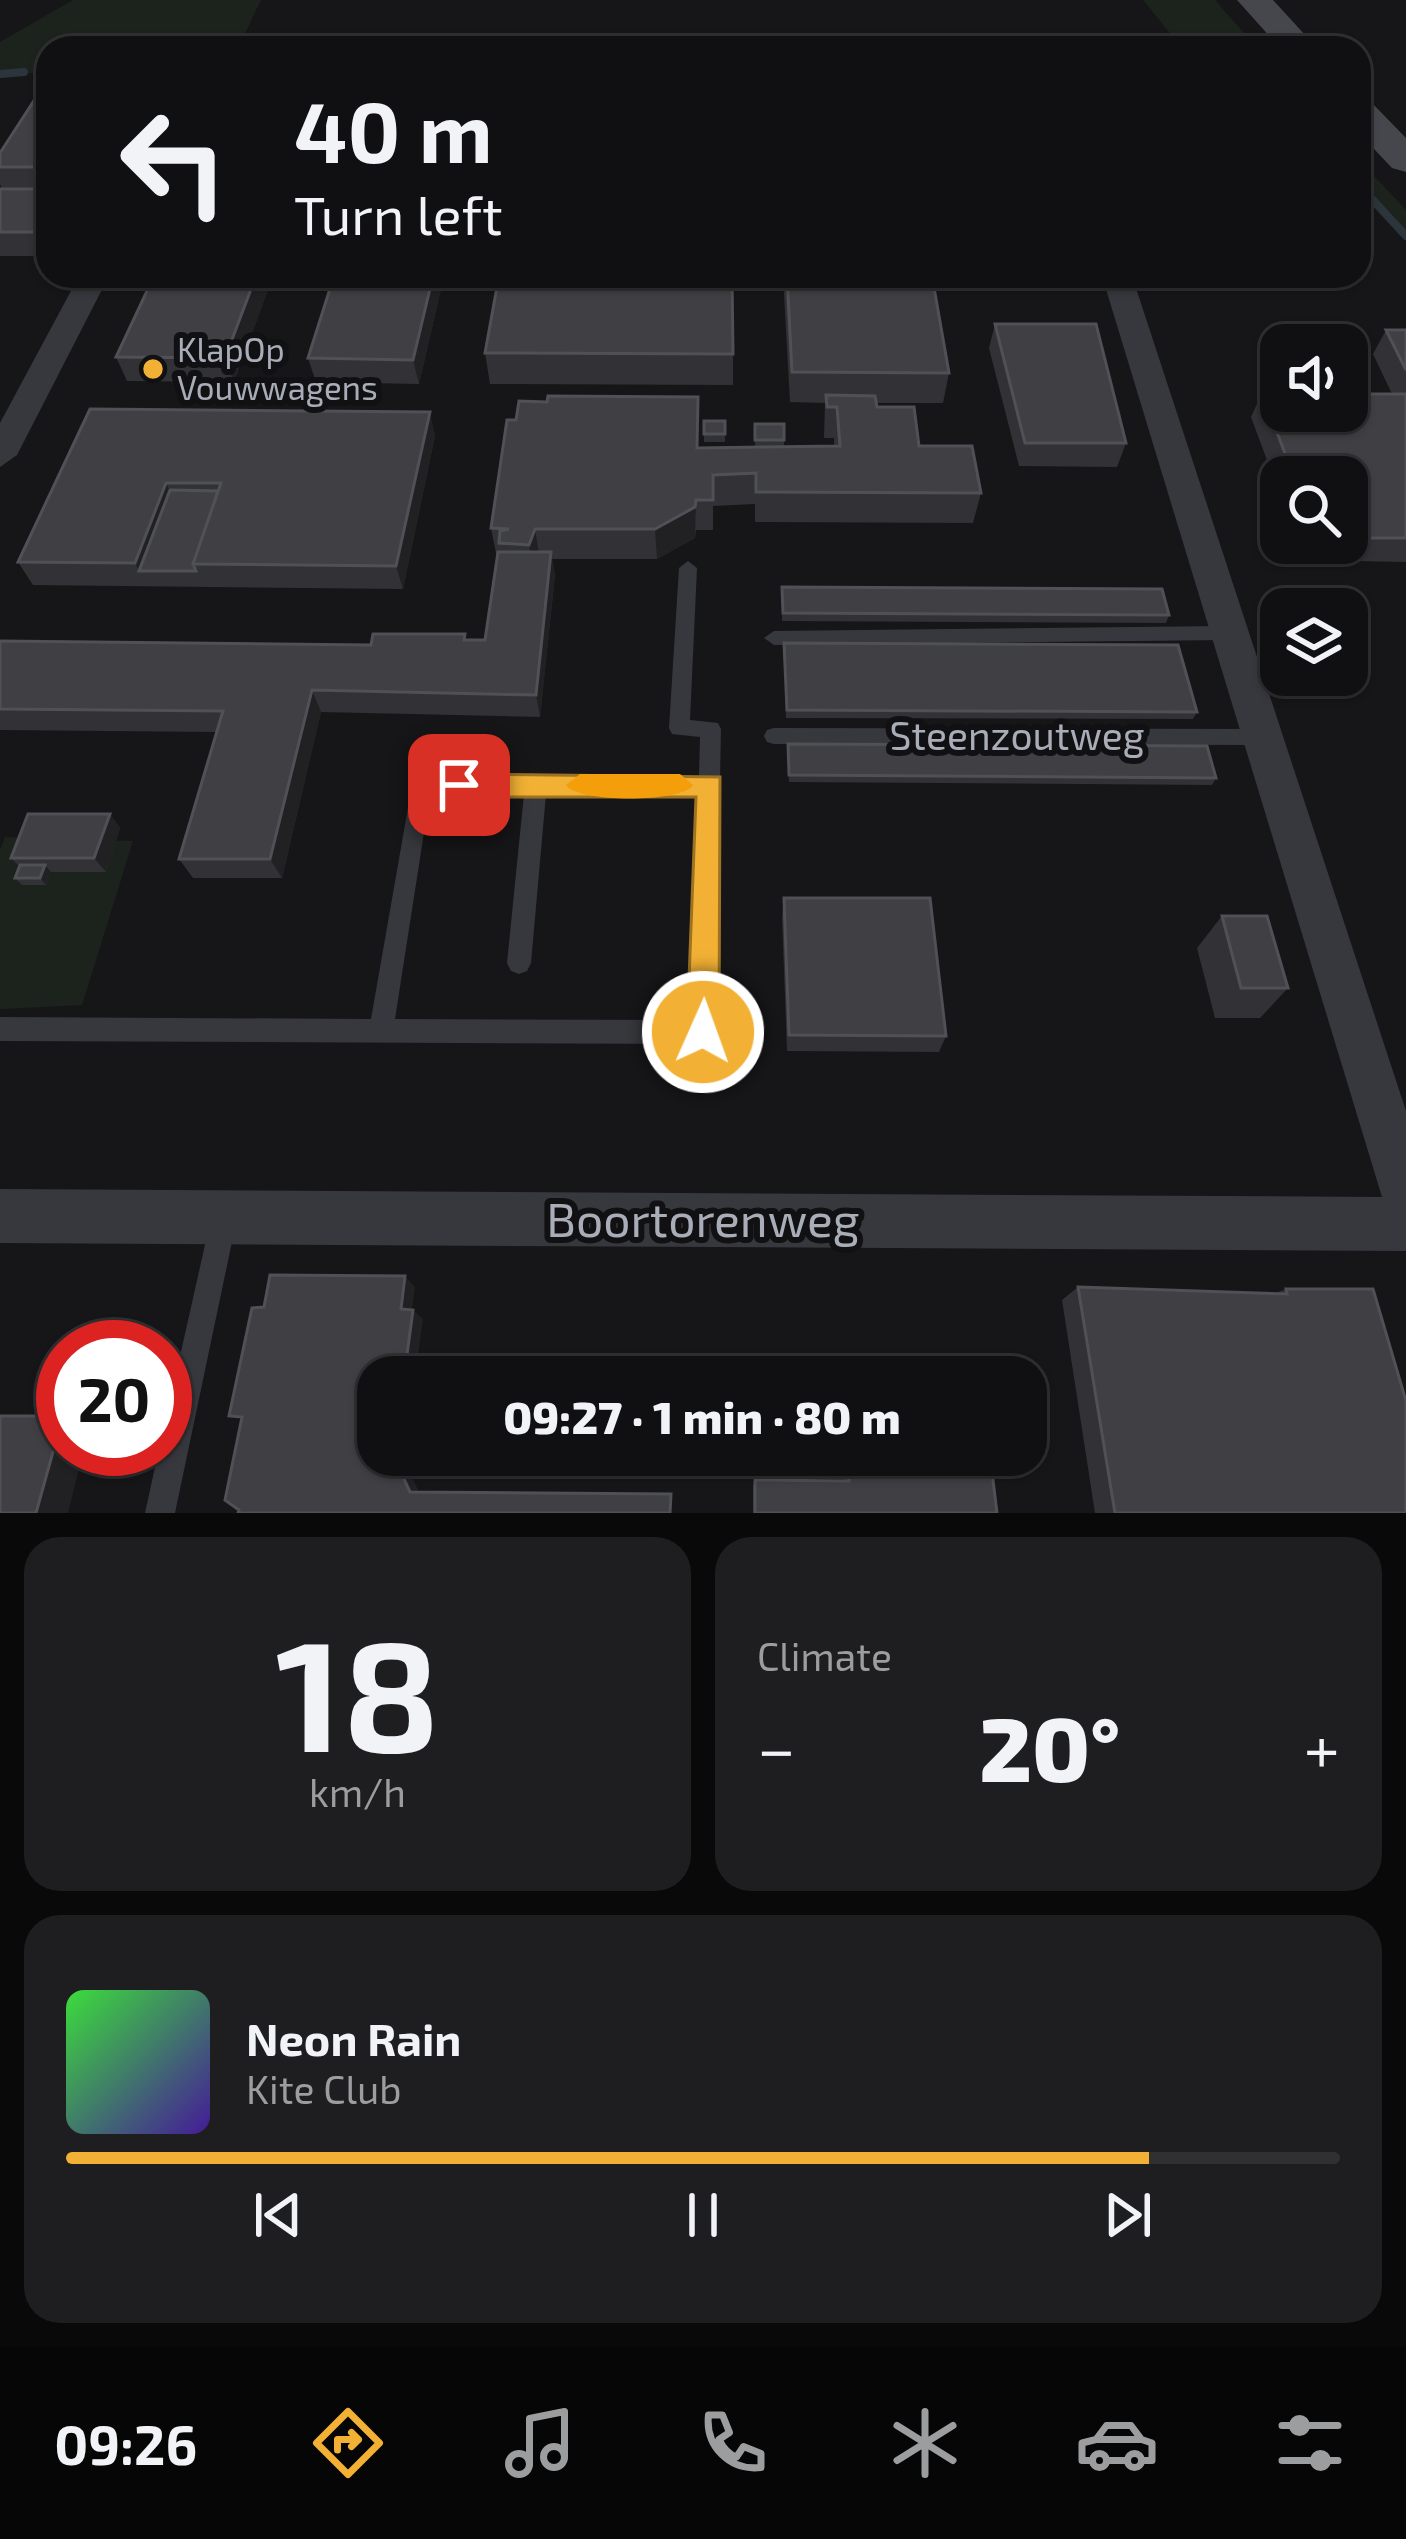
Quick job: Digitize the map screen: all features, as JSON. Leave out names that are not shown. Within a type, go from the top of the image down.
[{"type":"main road","points":[[1254,0],[1288,36]]},
{"type":"main road","points":[[1371,124],[1406,160]]},
{"type":"street","points":[[0,455],[88,288]]},
{"type":"street","points":[[1121,288],[1406,1191]]},
{"type":"street","name":"Boortorenweg","points":[[0,1216],[1406,1224]]},
{"type":"lane","points":[[0,1029],[703,1032],[711,729],[679,728],[688,568]]},
{"type":"lane","points":[[774,638],[1227,633]]},
{"type":"lane","name":"Steenzoutweg","points":[[774,736],[1260,737]]},
{"type":"lane","points":[[381,1030],[421,785],[710,785]]},
{"type":"lane","points":[[520,963],[536,785]]},
{"type":"lane","points":[[160,1513],[225,1217]]},
{"type":"shaded area","points":[[73,0],[261,0],[244,36],[36,36],[36,74],[0,72],[0,42]]},
{"type":"shaded area","points":[[1143,0],[1215,0],[1246,36],[1172,36]]},
{"type":"shaded area","points":[[1371,173],[1406,210],[1406,240],[1371,201]]},
{"type":"shaded area","points":[[5,837],[133,841],[82,1005],[0,1009],[0,850]]},
{"type":"building","points":[[36,98],[36,167],[0,167],[0,153]]},
{"type":"building","points":[[0,189],[36,189],[36,232],[0,232]]},
{"type":"building","points":[[148,288],[251,288],[225,358],[116,357]]},
{"type":"building","points":[[330,288],[430,288],[413,360],[308,358]]},
{"type":"building","points":[[497,288],[732,288],[733,354],[485,353]]},
{"type":"building","points":[[788,288],[934,288],[949,373],[792,372]]},
{"type":"building","points":[[995,324],[1096,324],[1126,443],[1025,443]]},
{"type":"building","points":[[1386,330],[1406,330],[1406,370]]},
{"type":"building","points":[[1368,394],[1406,394],[1406,538],[1368,538],[1368,456],[1286,456],[1277,432],[1368,432]]},
{"type":"building","points":[[826,395],[875,396],[877,407],[914,407],[919,446],[972,446],[981,493],[756,492],[756,473],[713,475],[713,500],[696,500],[695,507],[655,529],[535,529],[529,545],[499,543],[500,531],[509,529],[491,528],[507,420],[516,420],[519,401],[547,402],[548,396],[698,397],[697,448],[840,446],[837,407],[827,407]]},
{"type":"building","points":[[90,409],[430,412],[396,566],[193,564],[221,483],[166,483],[135,563],[18,562]]},
{"type":"building","points":[[704,421],[725,421],[725,434],[704,434]]},
{"type":"building","points":[[755,424],[784,424],[784,440],[755,440]]},
{"type":"building","points":[[170,490],[218,491],[193,564],[196,571],[139,571]]},
{"type":"building","points":[[498,552],[551,552],[536,695],[312,690],[270,859],[179,859],[223,711],[0,709],[0,641],[371,645],[373,634],[465,634],[464,640],[485,640]]},
{"type":"building","points":[[782,587],[1162,589],[1169,615],[783,613]]},
{"type":"building","points":[[784,643],[1178,645],[1197,712],[787,710]]},
{"type":"building","points":[[788,744],[1207,746],[1216,778],[789,775]]},
{"type":"building","points":[[28,814],[110,814],[94,858],[11,858]]},
{"type":"building","points":[[20,865],[45,865],[40,878],[15,878]]},
{"type":"building","points":[[784,898],[930,898],[946,1036],[789,1035]]},
{"type":"building","points":[[1222,916],[1267,916],[1288,988],[1241,988]]},
{"type":"building","points":[[270,1275],[405,1276],[401,1309],[413,1310],[407,1356],[357,1356],[357,1476],[403,1476],[410,1492],[671,1494],[670,1513],[238,1513],[225,1500],[242,1417],[229,1416],[252,1308],[264,1307]]},
{"type":"building","points":[[1078,1287],[1287,1294],[1286,1289],[1373,1289],[1406,1401],[1406,1513],[1115,1513]]},
{"type":"building","points":[[0,1416],[36,1416],[36,1476],[46,1476],[36,1513],[0,1513]]},
{"type":"building","points":[[849,1476],[993,1476],[997,1513],[755,1513],[755,1480],[849,1481]]},
{"type":"waterway","points":[[0,74],[24,72]]},
{"type":"waterway","points":[[1371,198],[1406,236]]},
{"type":"slow traffic","points":[[580,785],[680,785]]},
{"type":"place","name":"KlapOp Vouwwagens","points":[[153,369]]},
{"type":"route","points":[[459,785],[710,785],[703,1032]]}]
